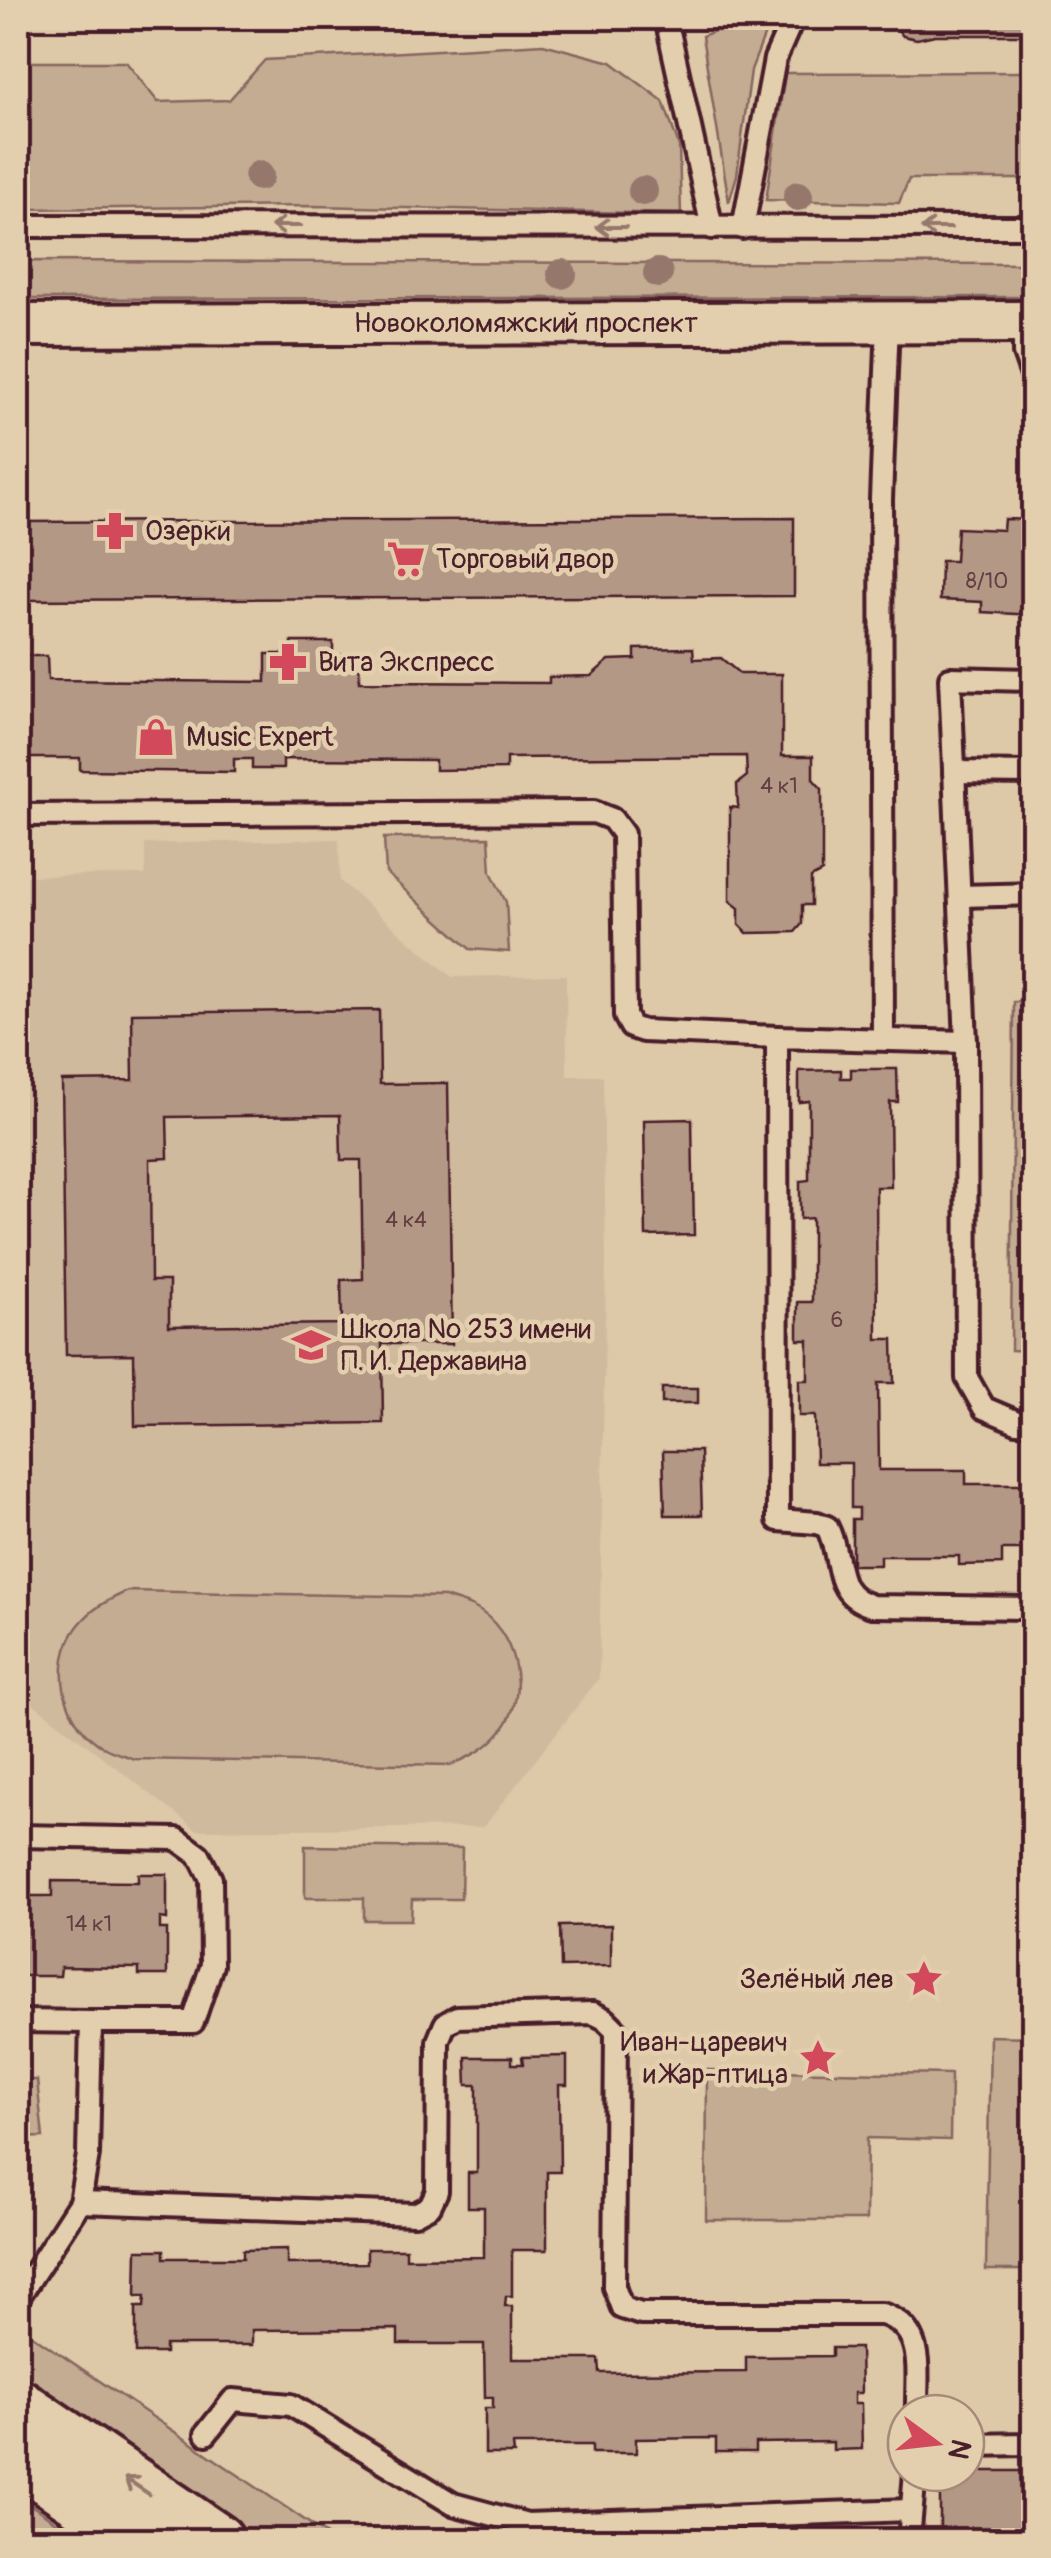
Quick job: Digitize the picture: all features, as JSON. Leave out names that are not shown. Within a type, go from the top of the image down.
[{"type":"street","name":"Новоколомяжский проспект","points":[[18,325],[1029,322]]},
{"type":"street","points":[[18,2404],[218,2540]]},
{"type":"street","points":[[18,2458],[136,2540]]},
{"type":"lane","points":[[666,18],[712,228]]},
{"type":"lane","points":[[743,228],[775,59],[793,18]]},
{"type":"lane","points":[[18,226],[1034,228]]},
{"type":"lane","points":[[883,1039],[881,534],[888,322]]},
{"type":"lane","points":[[1029,322],[1024,353],[1034,381]]},
{"type":"lane","points":[[1034,680],[950,678],[966,1042],[967,1378],[984,1408],[1017,1422],[1034,1423]]},
{"type":"lane","points":[[954,772],[1034,773]]},
{"type":"lane","points":[[18,815],[594,812],[612,819],[622,834],[625,1016],[631,1027],[643,1032],[966,1042]]},
{"type":"lane","points":[[960,896],[1034,894]]},
{"type":"lane","points":[[777,1037],[778,1520],[817,1523],[827,1528],[843,1586],[854,1601],[872,1606],[1034,1608]]},
{"type":"lane","points":[[18,1836],[178,1839],[199,1856],[211,1879],[212,1966],[192,2022],[18,2021]]},
{"type":"lane","points":[[80,2202],[415,2214],[430,2206],[437,2190],[438,2041],[445,2024],[457,2017],[593,2013],[606,2018],[616,2030],[614,2287],[622,2308],[641,2314],[882,2314],[909,2328],[914,2343],[917,2393]]},
{"type":"lane","points":[[18,2298],[80,2202],[88,2155],[90,2022]]},
{"type":"lane","points":[[206,2434],[233,2400],[291,2404],[453,2504],[528,2524],[910,2510]]},
{"type":"lane","points":[[986,2444],[1034,2444]]},
{"type":"lane","points":[[909,2540],[912,2493]]},
{"type":"shaded area","points":[[747,18],[771,18],[751,70],[737,175],[729,202],[702,36]]},
{"type":"shaded area","points":[[543,44],[611,62],[663,101],[679,146],[681,214],[312,206],[18,209],[18,62],[126,62],[158,102],[229,100],[265,60]]},
{"type":"shaded area","points":[[1033,72],[1033,179],[909,179],[899,203],[766,200],[785,73]]},
{"type":"shaded area","points":[[18,261],[1033,264],[1034,297],[18,299]]},
{"type":"shaded area","points":[[489,837],[491,872],[506,902],[509,952],[470,949],[386,873],[384,838]]},
{"type":"shaded area","name":"Школа № 253 имени П. И. Державина","points":[[339,839],[340,881],[452,977],[566,975],[567,1076],[603,1076],[606,1262],[599,1678],[484,1827],[197,1830],[18,1692],[18,876],[145,875],[145,844]]},
{"type":"shaded area","points":[[1014,1002],[1033,1002],[1033,1351],[1011,1350]]},
{"type":"shaded area","points":[[128,1591],[445,1597],[472,1606],[489,1618],[509,1646],[517,1681],[511,1715],[491,1742],[451,1765],[134,1759],[105,1748],[79,1725],[70,1710],[63,1676],[69,1641],[78,1626],[101,1605]]},
{"type":"shaded area","points":[[305,1846],[462,1848],[461,1899],[412,1899],[411,1920],[364,1920],[364,1898],[305,1898]]},
{"type":"shaded area","points":[[990,2036],[1033,2037],[1033,2270],[986,2270]]},
{"type":"shaded area","points":[[707,2070],[951,2074],[950,2140],[867,2138],[866,2220],[706,2220]]},
{"type":"shaded area","points":[[18,2080],[37,2080],[43,2137],[18,2138]]},
{"type":"shaded area","points":[[23,2329],[334,2540],[253,2540],[18,2380],[18,2336]]},
{"type":"shaded area","points":[[18,2496],[82,2540],[18,2540]]},
{"type":"building","points":[[895,18],[1034,18],[1034,35],[935,35],[917,39],[903,36],[895,26]]},
{"type":"building","name":"Торговый двор","points":[[794,518],[794,596],[18,600],[18,522]]},
{"type":"building","points":[[1004,519],[1034,520],[1034,615],[982,612],[982,602],[940,600],[941,561],[955,561],[957,528],[1003,530]]},
{"type":"building","points":[[18,635],[28,656],[47,656],[48,680],[266,682],[266,654],[292,654],[292,642],[333,642],[333,655],[360,655],[359,682],[549,683],[549,677],[591,676],[609,660],[635,659],[635,649],[693,648],[694,659],[721,658],[740,674],[782,674],[782,756],[813,756],[813,779],[822,789],[822,872],[811,878],[811,905],[802,905],[802,924],[795,932],[747,933],[739,925],[739,908],[730,901],[730,807],[738,808],[737,784],[747,776],[746,756],[506,758],[506,769],[435,770],[435,760],[283,759],[283,769],[252,769],[252,759],[234,759],[234,772],[80,770],[80,758],[18,758]]},
{"type":"building","points":[[379,1010],[380,1084],[448,1083],[452,1344],[382,1344],[383,1423],[135,1426],[134,1354],[66,1355],[62,1081],[133,1080],[132,1013]],"holes":[[[340,1115],[341,1160],[361,1160],[363,1279],[341,1280],[342,1324],[169,1326],[169,1281],[151,1281],[150,1159],[168,1158],[167,1117]]]},
{"type":"building","points":[[851,1069],[897,1069],[898,1102],[890,1102],[891,1187],[876,1187],[877,1339],[893,1339],[894,1383],[878,1383],[879,1470],[966,1470],[966,1484],[1034,1484],[1034,1550],[1002,1550],[1002,1564],[959,1565],[959,1556],[880,1556],[880,1565],[852,1565],[852,1519],[859,1519],[859,1508],[851,1508],[851,1463],[816,1463],[815,1416],[799,1416],[799,1380],[808,1380],[808,1340],[798,1340],[798,1302],[812,1302],[812,1218],[800,1219],[800,1181],[809,1180],[809,1101],[799,1102],[799,1071],[841,1070],[841,1078],[851,1078]]},
{"type":"building","points":[[692,1119],[694,1235],[646,1236],[644,1120]]},
{"type":"building","points":[[662,1388],[698,1388],[698,1403],[662,1403]]},
{"type":"building","points":[[663,1451],[700,1451],[702,1515],[665,1515]]},
{"type":"building","points":[[138,1874],[167,1874],[167,1919],[160,1918],[160,1929],[167,1929],[167,1975],[139,1975],[139,1968],[61,1967],[60,1976],[21,1976],[18,1896],[52,1896],[52,1881],[138,1882]]},
{"type":"building","points":[[611,1925],[611,1966],[561,1967],[560,1926]]},
{"type":"building","points":[[567,2056],[567,2085],[559,2085],[560,2172],[547,2172],[547,2250],[512,2250],[512,2296],[506,2296],[505,2306],[512,2306],[512,2359],[599,2359],[600,2373],[746,2372],[746,2357],[832,2356],[832,2348],[860,2348],[861,2393],[854,2393],[854,2404],[861,2404],[862,2449],[833,2450],[833,2442],[755,2443],[755,2452],[716,2452],[716,2438],[636,2439],[636,2453],[592,2453],[592,2445],[513,2445],[514,2454],[485,2454],[485,2408],[493,2408],[493,2397],[485,2397],[484,2344],[398,2344],[398,2329],[252,2330],[252,2345],[165,2345],[165,2353],[136,2353],[136,2307],[144,2307],[145,2296],[136,2296],[137,2250],[164,2250],[164,2258],[243,2258],[243,2250],[287,2249],[287,2264],[367,2263],[367,2249],[406,2249],[406,2258],[484,2257],[484,2207],[468,2207],[468,2173],[477,2173],[477,2085],[467,2085],[466,2057],[512,2057],[512,2064],[523,2064],[522,2057]]},
{"type":"building","points":[[986,2471],[1034,2471],[1034,2540],[940,2540],[940,2493],[986,2493]]},
{"type":"building","points":[[873,2530],[873,2540],[835,2540],[834,2531]]},
{"type":"place","name":"Озерки","points":[[115,531]]},
{"type":"place","name":"Торговый двор","points":[[406,559]]},
{"type":"place","name":"Вита Экспресс","points":[[288,662]]},
{"type":"place","name":"Music Expert","points":[[156,737]]},
{"type":"place","name":"Школа № 253 имени П. И. Державина","points":[[311,1345]]},
{"type":"place","name":"Зелёный лев","points":[[924,1979]]},
{"type":"place","name":"Иван-царевич и Жар-птица","points":[[818,2058]]}]
